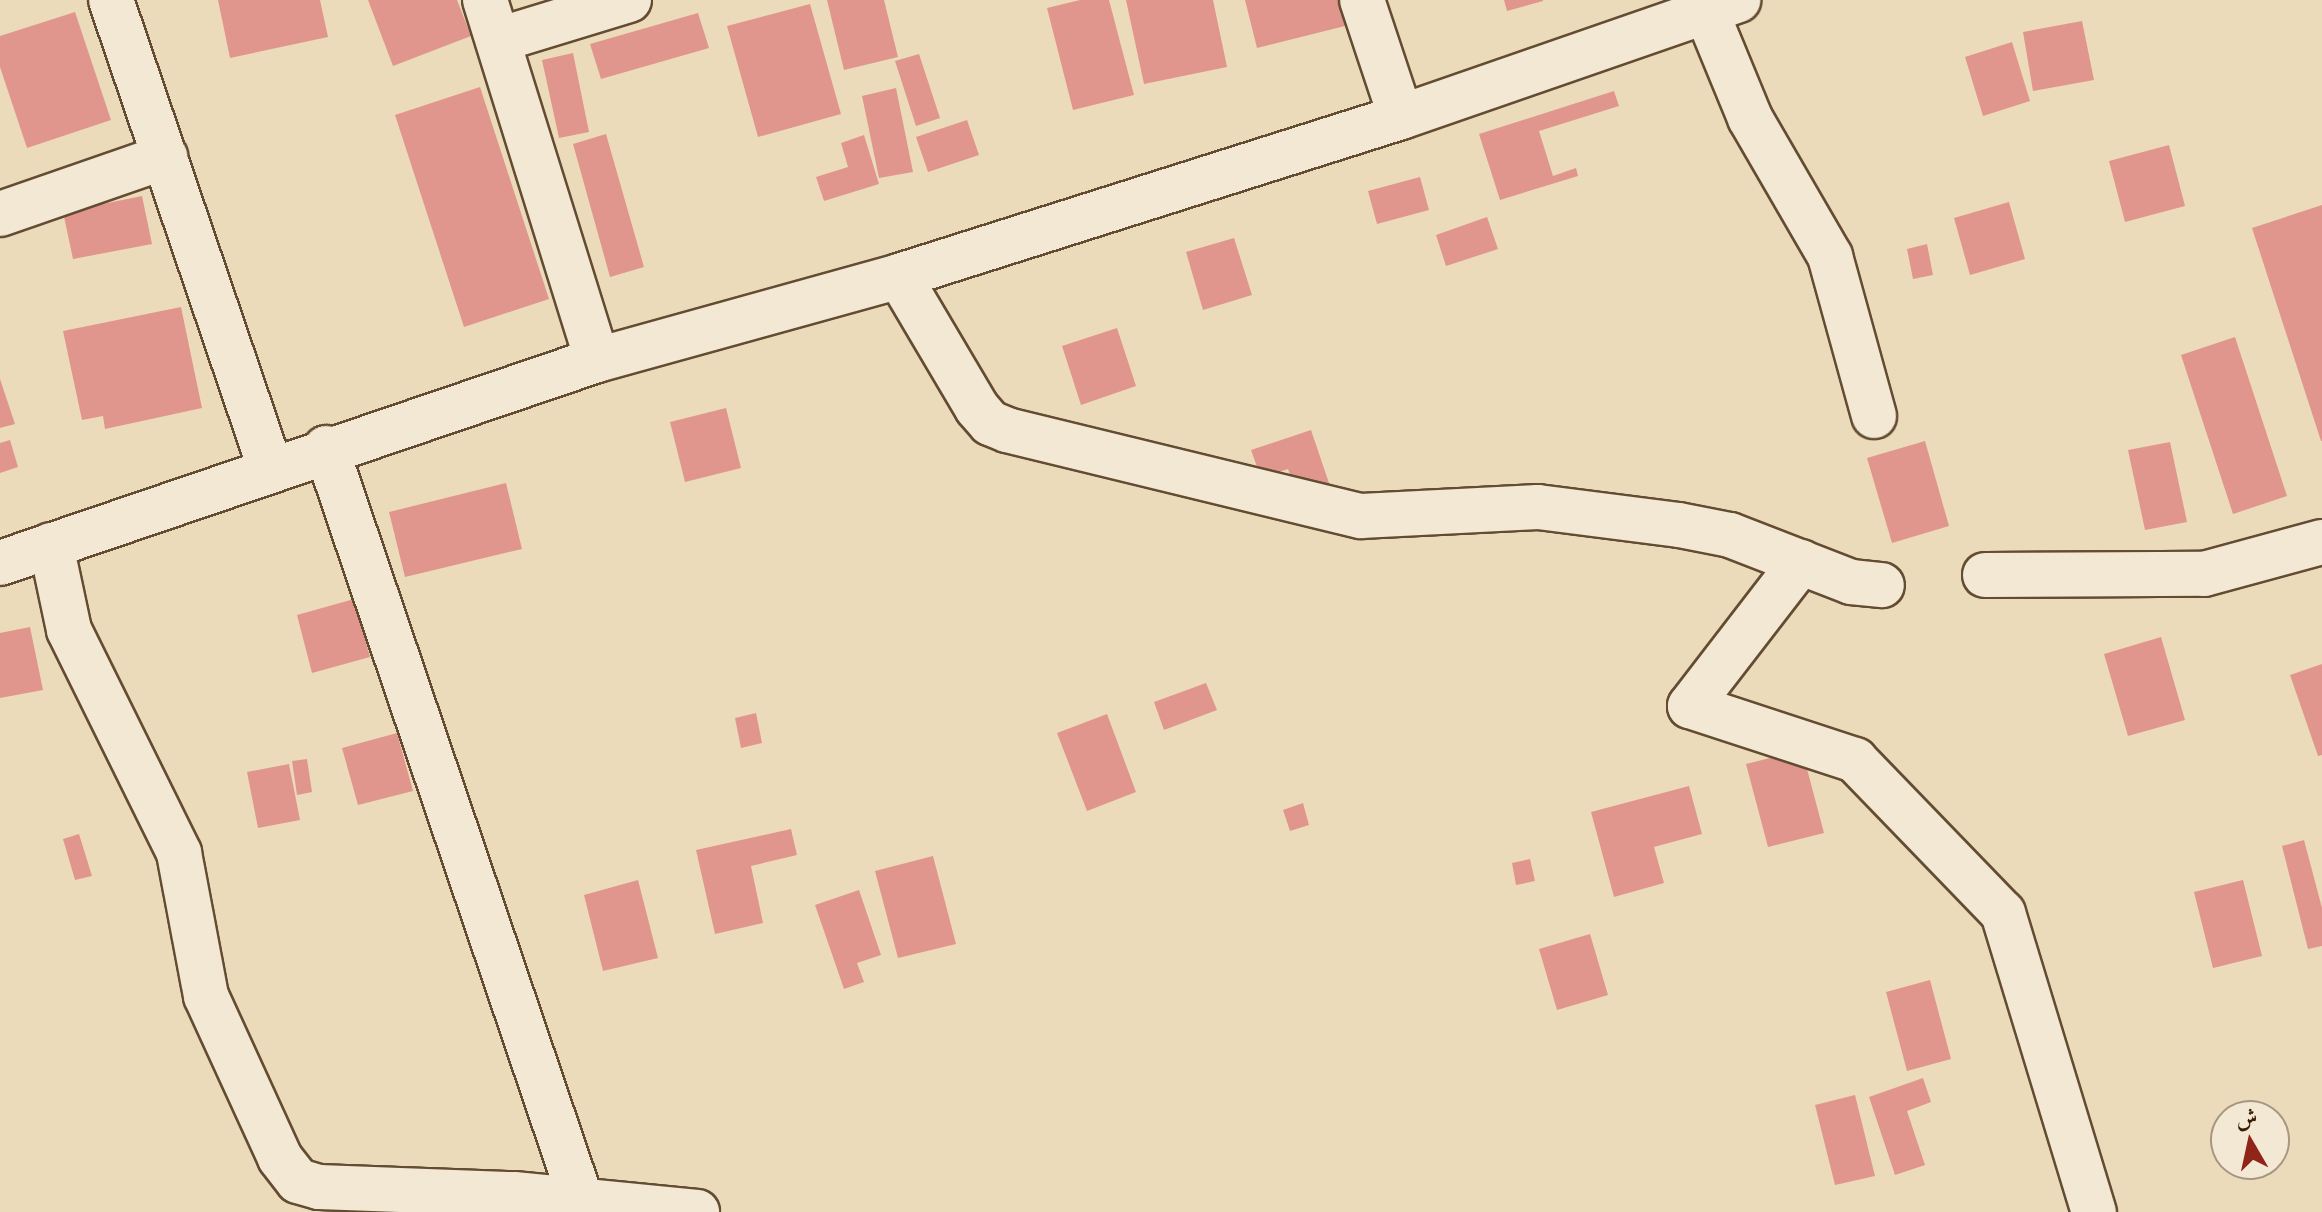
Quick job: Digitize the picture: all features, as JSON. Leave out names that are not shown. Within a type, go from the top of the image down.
[{"type":"street","points":[[111,0],[270,467]]},
{"type":"street","points":[[597,360],[491,20],[629,0]]},
{"type":"street","points":[[1362,0],[1401,117]]},
{"type":"street","points":[[0,563],[270,467],[597,360],[899,276],[1401,117],[1722,6],[1750,118],[1830,256],[1874,416]]},
{"type":"street","points":[[0,214],[165,157]]},
{"type":"street","points":[[899,276],[977,408],[990,423],[1007,430],[1361,516],[1562,509],[1730,535],[1851,582],[1882,585]]},
{"type":"street","points":[[326,448],[583,1206]]},
{"type":"street","points":[[1985,575],[2204,574],[2322,542]]},
{"type":"street","points":[[51,545],[69,630],[179,853],[206,996],[280,1158],[298,1181],[319,1187],[697,1212]]},
{"type":"street","points":[[1801,562],[1690,706],[1855,760],[2003,913],[2094,1212]]},
{"type":"building","points":[[218,0],[320,0],[328,37],[230,58]]},
{"type":"building","points":[[368,0],[457,0],[471,36],[393,66]]},
{"type":"building","points":[[827,0],[884,0],[898,57],[844,70]]},
{"type":"building","points":[[1080,0],[1109,0],[1134,95],[1073,110],[1047,8]]},
{"type":"building","points":[[1126,0],[1213,0],[1227,67],[1144,84]]},
{"type":"building","points":[[1245,0],[1355,0],[1361,22],[1257,48]]},
{"type":"building","points":[[1504,0],[1543,0],[1543,1],[1507,11]]},
{"type":"building","points":[[810,4],[841,114],[758,137],[727,26]]},
{"type":"building","points":[[75,12],[111,120],[27,148],[0,67],[0,36]]},
{"type":"building","points":[[698,13],[709,48],[601,79],[590,44]]},
{"type":"building","points":[[2082,21],[2094,80],[2033,91],[2023,32]]},
{"type":"building","points":[[2012,42],[2030,101],[1983,116],[1965,57]]},
{"type":"building","points":[[573,53],[589,132],[559,138],[542,60]]},
{"type":"building","points":[[919,54],[940,118],[916,126],[895,61]]},
{"type":"building","points":[[480,87],[549,299],[464,327],[395,115]]},
{"type":"building","points":[[896,88],[913,172],[879,178],[862,96]]},
{"type":"building","points":[[1614,91],[1619,106],[1539,131],[1553,176],[1576,168],[1578,176],[1500,200],[1479,134]]},
{"type":"building","points":[[967,120],[979,155],[928,172],[916,137]]},
{"type":"building","points":[[606,134],[644,267],[610,277],[573,144]]},
{"type":"building","points":[[864,135],[879,184],[824,201],[816,177],[848,167],[841,143]]},
{"type":"building","points":[[2169,145],[2185,206],[2125,222],[2109,161]]},
{"type":"building","points":[[1420,177],[1429,210],[1377,224],[1368,191]]},
{"type":"building","points":[[142,196],[152,244],[73,259],[63,212]]},
{"type":"building","points":[[2009,202],[2025,259],[1970,275],[1954,218]]},
{"type":"building","points":[[2322,205],[2322,441],[2321,441],[2252,228]]},
{"type":"building","points":[[1487,217],[1498,249],[1446,266],[1436,235]]},
{"type":"building","points":[[1234,238],[1252,295],[1203,310],[1186,252]]},
{"type":"building","points":[[1927,244],[1933,275],[1913,279],[1907,249]]},
{"type":"building","points":[[181,307],[202,408],[105,429],[103,416],[82,420],[63,331]]},
{"type":"building","points":[[1117,328],[1136,386],[1081,405],[1062,346]]},
{"type":"building","points":[[2235,337],[2287,496],[2233,514],[2181,355]]},
{"type":"building","points":[[0,379],[15,424],[0,428]]},
{"type":"building","points":[[726,408],[741,468],[685,482],[670,422]]},
{"type":"building","points":[[1311,430],[1330,486],[1298,498],[1288,469],[1261,478],[1251,450]]},
{"type":"building","points":[[10,440],[18,467],[0,473],[0,443]]},
{"type":"building","points":[[1925,441],[1949,526],[1892,543],[1867,458]]},
{"type":"building","points":[[2170,442],[2187,522],[2145,530],[2128,450]]},
{"type":"building","points":[[506,483],[522,549],[405,577],[389,512]]},
{"type":"building","points":[[354,599],[370,657],[312,673],[297,615]]},
{"type":"building","points":[[30,627],[43,690],[0,698],[0,633]]},
{"type":"building","points":[[2161,637],[2185,720],[2128,736],[2104,654]]},
{"type":"building","points":[[2322,664],[2322,755],[2318,756],[2290,675]]},
{"type":"building","points":[[1206,683],[1217,710],[1164,730],[1154,702]]},
{"type":"building","points":[[756,713],[762,743],[741,748],[735,718]]},
{"type":"building","points":[[1107,714],[1136,792],[1087,811],[1057,733]]},
{"type":"building","points":[[397,733],[413,791],[358,805],[342,748]]},
{"type":"building","points":[[1802,750],[1824,833],[1768,847],[1746,764]]},
{"type":"building","points":[[307,759],[312,792],[297,795],[292,761]]},
{"type":"building","points":[[289,764],[300,820],[258,828],[247,772]]},
{"type":"building","points":[[1689,786],[1702,834],[1654,847],[1664,883],[1614,897],[1591,812]]},
{"type":"building","points":[[1303,803],[1309,825],[1290,831],[1283,810]]},
{"type":"building","points":[[791,829],[797,855],[751,866],[763,923],[715,934],[696,850]]},
{"type":"building","points":[[79,834],[92,876],[75,880],[63,839]]},
{"type":"building","points":[[2304,840],[2322,908],[2322,946],[2308,949],[2282,846]]},
{"type":"building","points":[[933,856],[956,944],[898,958],[875,871]]},
{"type":"building","points":[[1530,859],[1535,881],[1516,885],[1512,863]]},
{"type":"building","points":[[638,880],[658,958],[603,971],[584,895]]},
{"type":"building","points":[[2243,880],[2262,956],[2213,968],[2194,892]]},
{"type":"building","points":[[859,890],[881,955],[857,963],[864,982],[844,989],[815,905]]},
{"type":"building","points":[[1590,934],[1608,995],[1557,1010],[1539,949]]},
{"type":"building","points":[[1930,980],[1951,1059],[1907,1071],[1886,992]]},
{"type":"building","points":[[1923,1078],[1931,1102],[1907,1111],[1925,1165],[1895,1175],[1869,1097]]},
{"type":"building","points":[[1855,1095],[1875,1176],[1835,1185],[1815,1105]]}]
